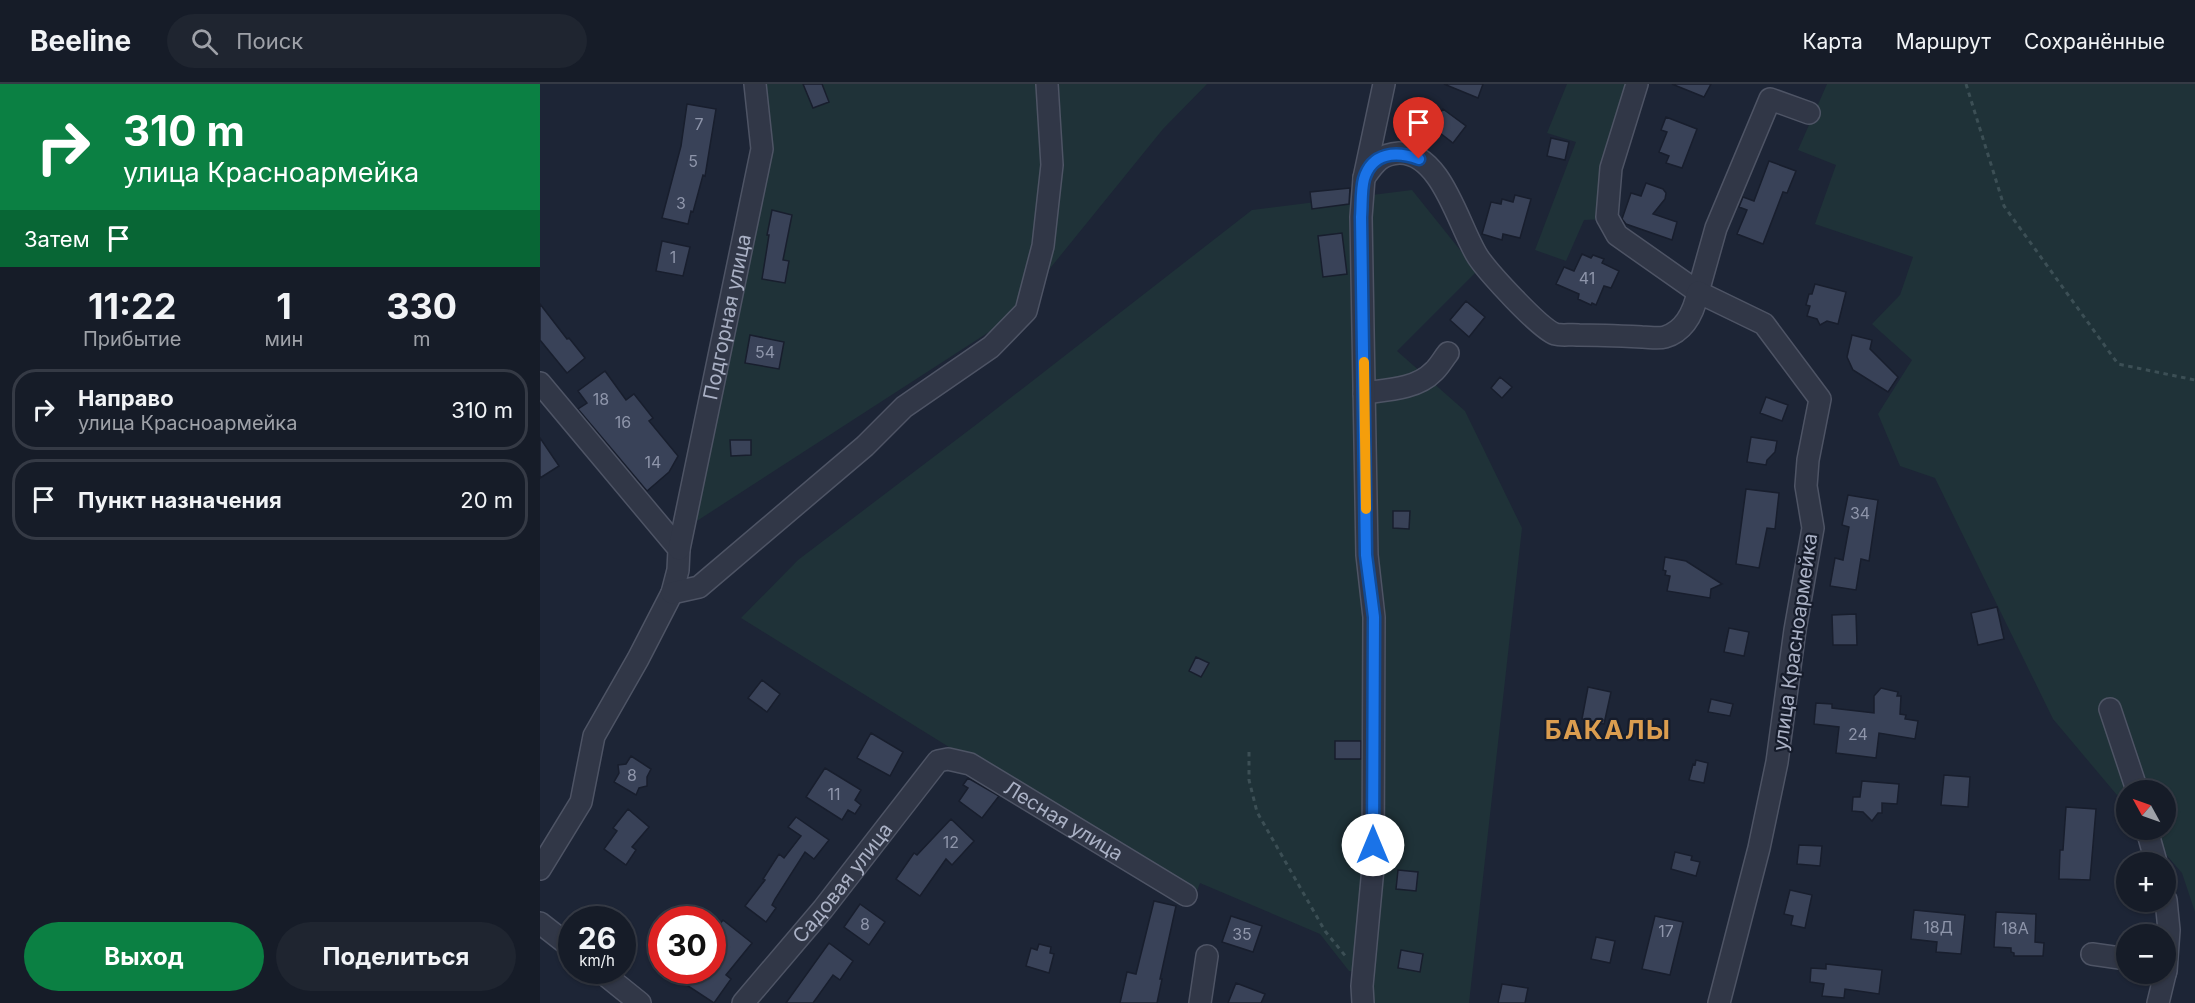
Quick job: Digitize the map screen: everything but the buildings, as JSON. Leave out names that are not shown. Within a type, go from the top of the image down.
[{"type":"street","name":"Подгорная улица","points":[[672,593],[678,570],[679,549],[762,149],[755,84]]},
{"type":"street","points":[[540,869],[581,802],[594,736],[672,593],[699,587],[865,446],[904,407],[991,346],[1026,311],[1043,246],[1052,165],[1047,84]]},
{"type":"street","points":[[1362,995],[1373,868],[1374,617],[1366,555],[1361,217],[1364,178],[1384,84]]},
{"type":"street","name":"улица Красноармейка","points":[[1637,84],[1611,168],[1607,217],[1617,235],[1698,292],[1764,324],[1820,399],[1808,460],[1806,486],[1813,528],[1795,630],[1778,762],[1759,848],[1719,1003]]},
{"type":"street","points":[[1364,178],[1375,162],[1388,154],[1402,153],[1419,159],[1446,189],[1467,238],[1479,259],[1535,319],[1555,334],[1664,338],[1680,329],[1694,311],[1716,228],[1770,99],[1809,113]]},
{"type":"street","points":[[1364,393],[1396,389],[1418,383],[1432,374],[1448,353]]},
{"type":"street","points":[[542,389],[679,549]]},
{"type":"street","points":[[2110,709],[2134,780]]},
{"type":"street","name":"Лесная улица","points":[[938,760],[948,759],[970,764],[1186,895]]},
{"type":"street","name":"Садовая улица","points":[[743,1003],[823,909],[938,760]]},
{"type":"street","points":[[540,923],[558,937]]},
{"type":"street","points":[[2092,954],[2116,957]]},
{"type":"street","points":[[1200,1003],[1207,956]]},
{"type":"street","points":[[616,984],[640,1003]]},
{"type":"street","points":[[2156,984],[2158,999]]},
{"type":"street","points":[[2158,999],[2162,984]]},
{"type":"path","points":[[1966,84],[2004,206],[2118,364],[2195,380]]},
{"type":"path","points":[[1249,752],[1249,780],[1257,812],[1325,931],[1354,966],[1362,995]]},
{"type":"shaded area","points":[[755,84],[1207,84],[1163,129],[1009,319],[686,528],[762,149]]},
{"type":"shaded area","points":[[1567,84],[1645,84],[1606,219],[1584,220],[1566,261],[1535,250],[1576,142],[1547,133]]},
{"type":"shaded area","points":[[1827,84],[2195,84],[2195,912],[2182,873],[2176,866],[2176,852],[2164,852],[2154,840],[2176,840],[2176,780],[2116,780],[2116,794],[2053,719],[1935,478],[1900,466],[1878,414],[1912,360],[1872,324],[1900,295],[1913,257],[1815,224],[1836,165],[1798,150]]},
{"type":"shaded area","points":[[1412,190],[1477,271],[1397,351],[1465,411],[1522,528],[1469,1003],[1372,1003],[1375,974],[1349,971],[1320,934],[1200,883],[1194,899],[741,618],[798,560],[1252,210]]},
{"type":"slow traffic","points":[[1364,362],[1366,509]]},
{"type":"district","name":"БАКАЛЫ","points":[[1608,730]]},
{"type":"route","points":[[1373,845],[1374,617],[1366,555],[1361,217],[1364,178],[1375,162],[1388,154],[1402,153],[1419,159]]}]
